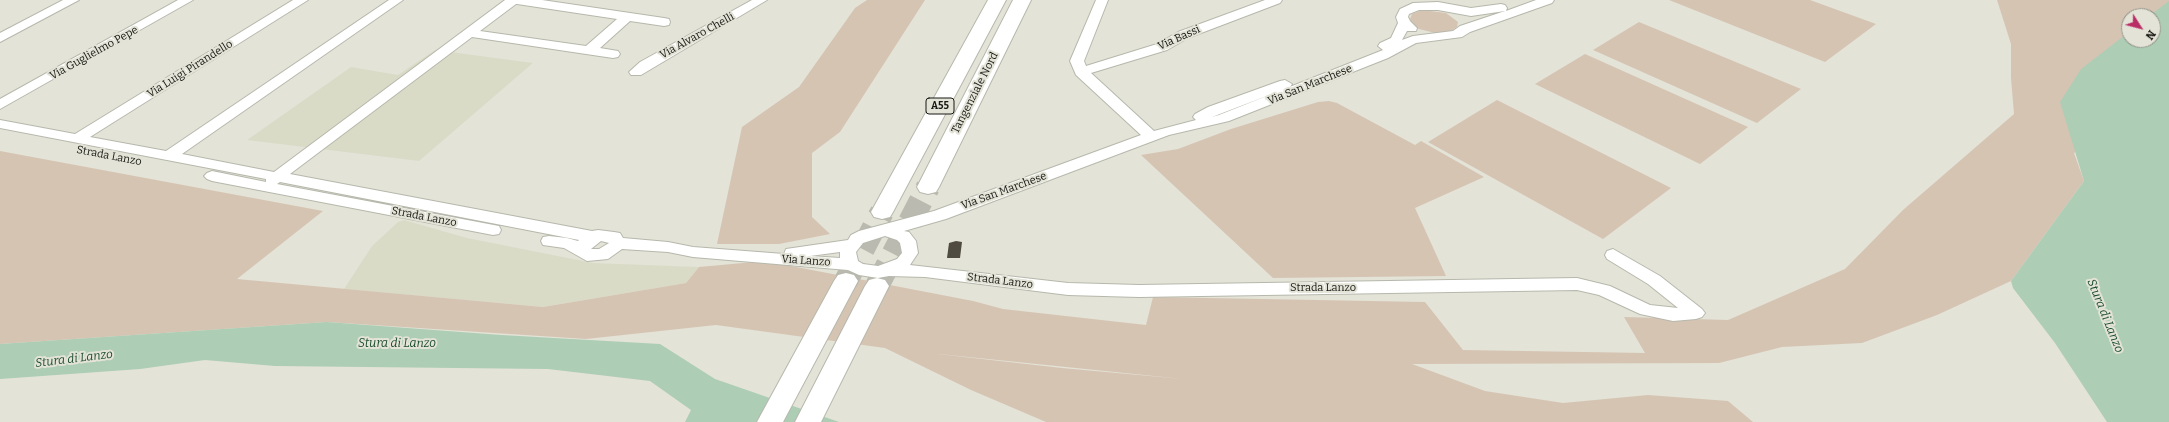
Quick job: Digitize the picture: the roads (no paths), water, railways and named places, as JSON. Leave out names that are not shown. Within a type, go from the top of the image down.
[{"type":"highway","name":"A55","points":[[882,212],[997,0]]},
{"type":"highway","name":"Tangenziale Nord","points":[[928,187],[1022,0]]},
{"type":"highway","points":[[770,422],[846,279]]},
{"type":"highway","points":[[808,422],[879,284]]},
{"type":"street","points":[[0,38],[73,0]]},
{"type":"street","name":"Via Guglielmo Pepe","points":[[0,106],[188,0]]},
{"type":"street","name":"Via Luigi Pirandello","points":[[78,138],[302,0]]},
{"type":"street","points":[[169,156],[397,0]]},
{"type":"street","points":[[271,181],[513,0]]},
{"type":"street","points":[[517,0],[664,22]]},
{"type":"street","points":[[1102,0],[1077,61],[1081,72],[1152,136]]},
{"type":"street","name":"Via Bassi","points":[[1081,72],[1162,47],[1183,35],[1276,0]]},
{"type":"street","points":[[1422,0],[1461,16],[1465,22],[1465,29]]},
{"type":"street","points":[[1404,12],[1417,6],[1483,12],[1528,0]]},
{"type":"street","name":"Via San Marchese","points":[[851,245],[865,235],[885,231],[940,215],[1152,136],[1181,127],[1224,118],[1382,55],[1404,44],[1436,36],[1457,34],[1465,29],[1548,0]]},
{"type":"street","name":"Via Alvaro Chelli","points":[[636,72],[645,65],[758,1]]},
{"type":"street","name":"Via San Marchese","points":[[1404,12],[1415,30],[1436,36]]},
{"type":"street","name":"Via San Marchese","points":[[1181,127],[1213,110],[1388,45],[1396,40],[1404,12]]},
{"type":"street","points":[[590,50],[628,16]]},
{"type":"street","points":[[469,33],[613,54]]},
{"type":"street","name":"Strada Lanzo","points":[[0,124],[169,156],[271,181],[567,244],[587,243],[587,255],[591,256],[613,248],[663,254],[693,252]]},
{"type":"street","name":"Strada Lanzo","points":[[0,134],[271,181]]},
{"type":"street","name":"Via San Marchese","points":[[909,253],[917,236],[940,215]]},
{"type":"street","name":"Strada Lanzo","points":[[885,231],[902,236],[908,241],[909,253],[920,267],[945,275]]},
{"type":"street","points":[[846,279],[848,252],[851,245]]},
{"type":"street","name":"Via Lanzo","points":[[760,257],[851,245]]},
{"type":"street","name":"Via Lanzo","points":[[693,252],[760,257],[846,279],[868,272],[879,284]]},
{"type":"street","points":[[879,284],[903,263],[909,253]]},
{"type":"street","name":"Strada Lanzo","points":[[879,284],[925,271],[945,275],[1068,289],[1139,291],[1577,284],[1604,290],[1646,310],[1673,315],[1696,313],[1654,280],[1613,256]]},
{"type":"water","name":"Stura di Lanzo","points":[[2169,1],[2169,422],[2107,422],[2055,343],[2013,288],[2011,281],[2084,181],[2060,102],[2081,69],[2121,38],[2121,48],[2161,48],[2161,8],[2160,8]]},
{"type":"water","name":"Stura di Lanzo","points":[[327,322],[501,335],[660,344],[715,379],[839,422],[685,422],[691,410],[650,381],[548,369],[275,366],[205,360],[140,369],[0,379],[0,344]]},
{"type":"tunnel","points":[[877,286],[928,187]]},
{"type":"tunnel","points":[[846,281],[882,212]]}]
